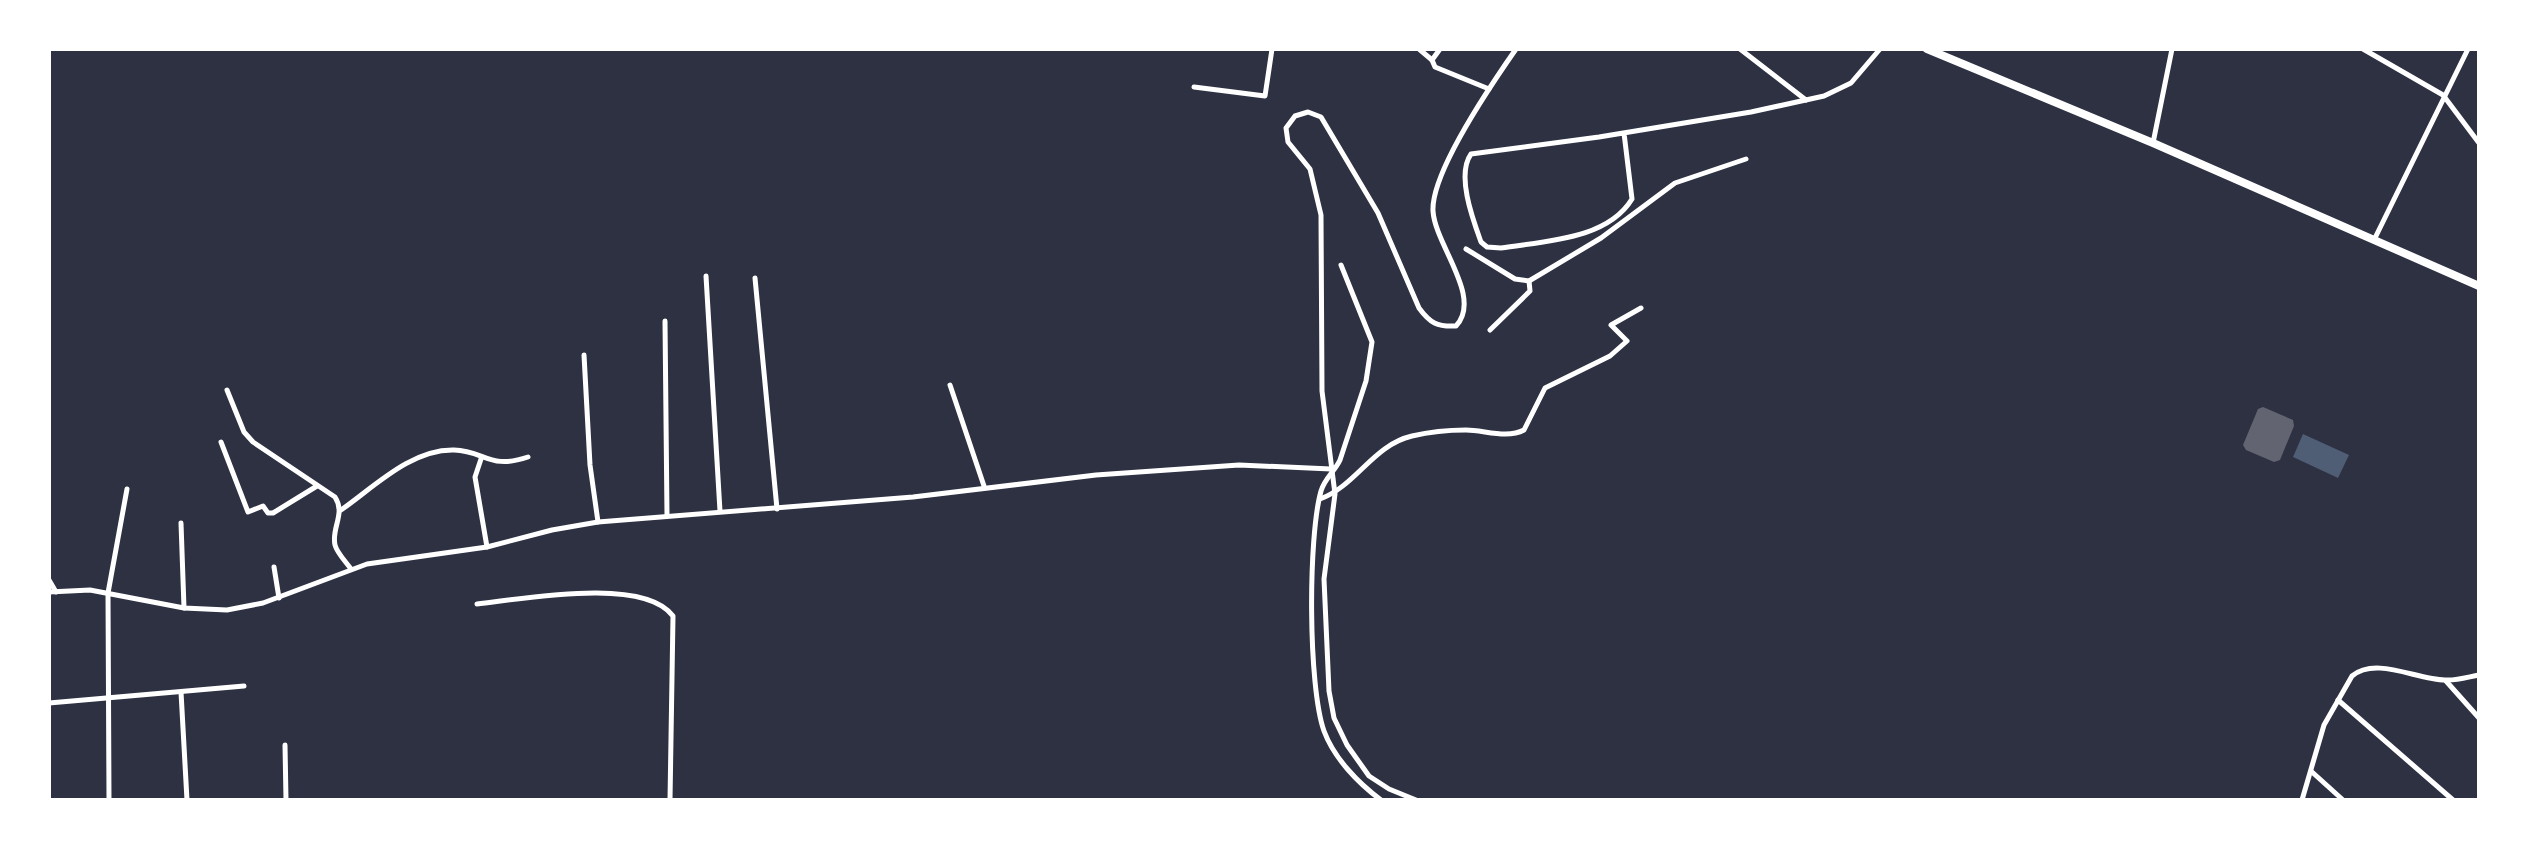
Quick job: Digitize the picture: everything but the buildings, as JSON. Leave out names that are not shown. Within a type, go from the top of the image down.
[{"type":"main road","points":[[1927,49],[2153,142],[2479,286]]},
{"type":"street","points":[[1194,87],[1265,96],[1272,49]]},
{"type":"street","points":[[1419,49],[1432,60],[1435,67],[1489,89]]},
{"type":"street","points":[[1432,60],[1440,49]]},
{"type":"street","points":[[1416,800],[1389,789],[1369,776],[1347,745],[1334,718],[1329,691],[1324,579],[1335,494],[1320,347],[1321,215],[1310,169],[1288,142],[1286,128],[1294,116],[1308,112],[1321,117],[1378,213],[1419,308],[1428,320],[1441,327],[1455,326],[1462,319],[1466,304],[1434,220],[1434,198],[1450,156],[1516,49]]},
{"type":"street","points":[[1740,49],[1806,100]]},
{"type":"street","points":[[1624,133],[1632,199],[1612,221],[1586,233],[1501,248],[1487,247],[1481,242],[1467,191],[1467,164],[1471,154],[1624,133],[1824,96],[1851,83],[1880,49]]},
{"type":"street","points":[[2153,142],[2172,49]]},
{"type":"street","points":[[2363,49],[2375,52],[2444,95],[2479,143]]},
{"type":"street","points":[[2374,240],[2468,49]]},
{"type":"street","points":[[1466,249],[1515,279],[1529,281],[1601,238],[1675,183],[1746,159]]},
{"type":"street","points":[[1341,265],[1373,342],[1366,381],[1340,460],[1331,469],[1320,499],[1312,580],[1317,700],[1324,732],[1341,759],[1360,784],[1381,800]]},
{"type":"street","points":[[706,276],[720,511]]},
{"type":"street","points":[[755,278],[771,416],[777,509]]},
{"type":"street","points":[[1490,330],[1530,292],[1529,281]]},
{"type":"street","points":[[1320,499],[1335,494],[1383,448],[1396,440],[1452,430],[1512,434],[1524,430],[1545,388],[1610,356],[1627,341],[1611,325],[1641,308]]},
{"type":"street","points":[[665,321],[667,515]]},
{"type":"street","points":[[584,355],[590,465],[598,522]]},
{"type":"street","points":[[950,385],[984,486]]},
{"type":"street","points":[[228,390],[244,432],[253,442],[335,497],[341,510],[334,537],[336,549],[351,569]]},
{"type":"street","points":[[221,442],[247,512],[263,506],[268,513],[273,513],[317,486]]},
{"type":"street","points":[[341,510],[385,480],[393,468],[420,457],[452,450],[472,452],[481,459],[498,463],[528,457]]},
{"type":"street","points":[[481,459],[475,477],[487,547]]},
{"type":"street","points":[[49,580],[52,592],[90,590],[184,608],[228,610],[279,598],[351,569],[487,547],[552,530],[598,522],[914,497],[984,486],[1240,465],[1331,469]]},
{"type":"street","points":[[109,800],[107,593],[127,489]]},
{"type":"street","points":[[181,523],[184,608]]},
{"type":"street","points":[[274,567],[279,598]]},
{"type":"street","points":[[477,604],[594,593],[642,597],[665,605],[673,615],[670,800]]},
{"type":"street","points":[[2302,800],[2324,725],[2352,676],[2366,667],[2446,681],[2479,675]]},
{"type":"street","points":[[2446,681],[2479,718]]},
{"type":"street","points":[[49,703],[244,686]]},
{"type":"street","points":[[181,692],[187,800]]},
{"type":"street","points":[[2338,700],[2453,800]]},
{"type":"street","points":[[285,746],[286,800]]},
{"type":"street","points":[[2312,772],[2343,800]]},
{"type":"water","points":[[2303,434],[2349,455],[2338,478],[2293,457]]}]
